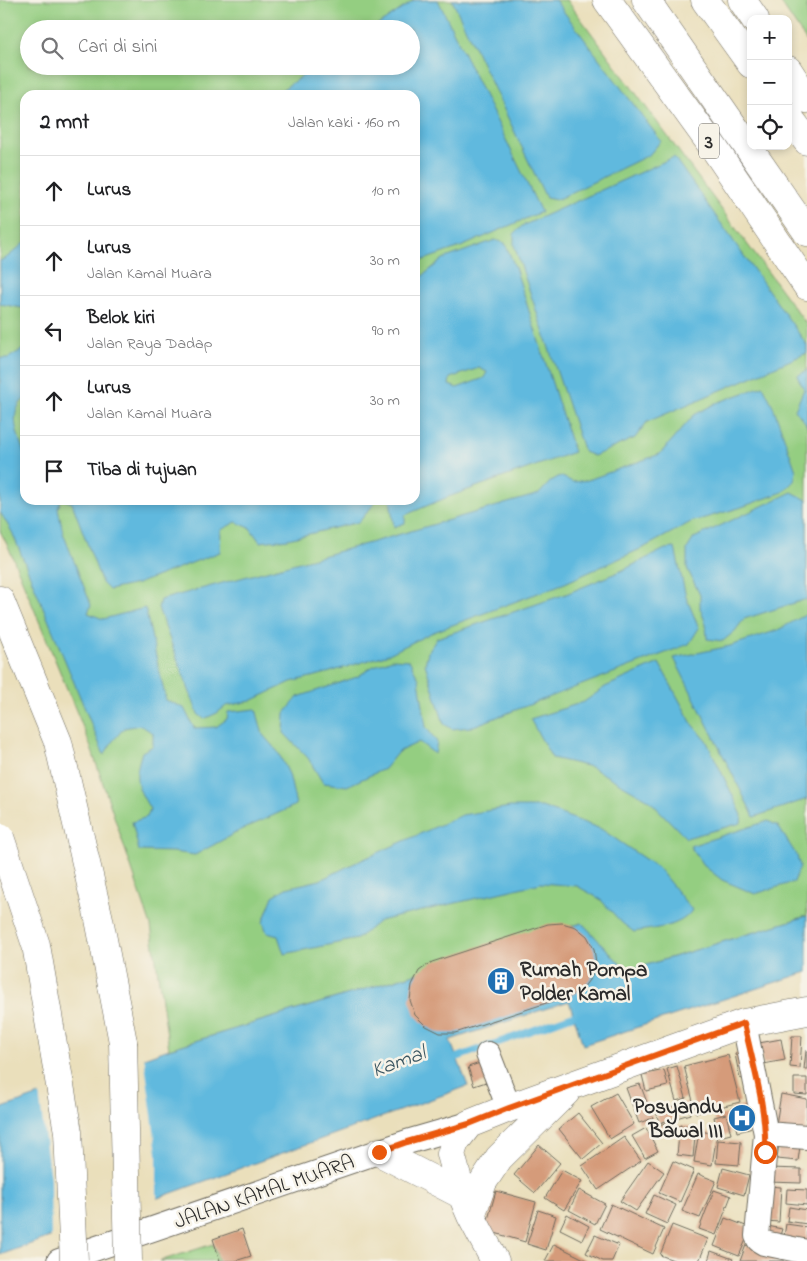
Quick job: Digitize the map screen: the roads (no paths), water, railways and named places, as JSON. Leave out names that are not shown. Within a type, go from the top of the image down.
[{"type":"main road","name":"3","points":[[607,0],[716,151],[807,286]]},
{"type":"main road","name":"3","points":[[646,0],[807,232]]},
{"type":"main road","points":[[705,0],[748,60]]},
{"type":"main road","points":[[792,76],[807,99]]},
{"type":"main road","points":[[792,121],[807,141]]},
{"type":"main road","points":[[0,600],[58,742],[100,919],[123,1042],[128,1261]]},
{"type":"main road","points":[[0,837],[36,945],[68,1132],[74,1261]]},
{"type":"main road","points":[[495,1261],[466,1206],[451,1154],[455,1142],[469,1124],[744,1023],[807,1011]]},
{"type":"main road","points":[[466,1206],[499,1158],[570,1087]]},
{"type":"main road","points":[[379,1152],[466,1206]]},
{"type":"street","points":[[744,1023],[764,1124],[757,1236],[759,1240],[764,1242],[807,1252]]},
{"type":"street","points":[[488,1054],[509,1108]]},
{"type":"street","name":"JALAN KAMAL MUARA","points":[[59,1261],[407,1142],[469,1124]]},
{"type":"street","points":[[764,1124],[807,1138]]},
{"type":"water","points":[[415,0],[438,0],[541,212],[463,246],[420,261],[420,90],[281,90],[304,75],[420,75],[420,20],[385,20]]},
{"type":"water","points":[[452,0],[555,0],[661,141],[649,155],[556,200],[546,198]]},
{"type":"water","points":[[674,157],[807,345],[807,353],[647,422],[635,438],[594,456],[584,452],[514,245],[514,234],[522,226]]},
{"type":"water","points":[[495,240],[505,243],[515,267],[574,452],[448,497],[405,515],[405,523],[394,527],[391,505],[420,505],[420,278],[443,259]],"holes":[[[479,368],[487,372],[484,378],[457,388],[449,385],[450,378]]]},
{"type":"water","points":[[20,246],[20,308],[0,304],[0,261]]},
{"type":"water","points":[[20,351],[20,404],[15,419],[20,440],[20,505],[59,505],[58,508],[63,533],[91,605],[88,613],[103,619],[145,608],[166,700],[184,708],[194,728],[216,727],[227,719],[228,712],[256,709],[263,735],[278,752],[289,774],[296,805],[239,831],[195,855],[139,851],[132,822],[147,817],[150,809],[137,782],[137,769],[142,752],[153,746],[153,733],[140,725],[124,728],[104,755],[12,532],[0,512],[0,358],[8,358]]},
{"type":"water","points":[[807,370],[807,427],[795,410],[804,389],[797,376]]},
{"type":"water","points":[[763,386],[773,406],[796,471],[794,481],[783,492],[739,508],[691,522],[645,547],[565,583],[431,633],[389,654],[291,682],[251,701],[226,706],[204,719],[198,714],[158,608],[160,600],[373,542],[539,494],[551,481],[560,476],[573,482],[588,480],[660,454],[694,415],[716,403]]},
{"type":"water","points":[[792,492],[807,500],[807,599],[744,619],[735,631],[723,641],[707,639],[706,624],[700,608],[700,595],[687,568],[687,549],[694,538]]},
{"type":"water","points":[[73,505],[373,505],[359,522],[288,539],[260,542],[250,528],[236,522],[221,530],[220,552],[137,584],[109,590],[102,583]]},
{"type":"water","points":[[675,548],[686,597],[699,628],[689,644],[471,727],[452,729],[444,724],[425,664],[428,652],[437,638],[566,594],[623,570],[665,549]]},
{"type":"water","points":[[807,614],[807,799],[754,817],[674,658],[730,646],[778,630]]},
{"type":"water","points":[[392,659],[409,660],[419,679],[426,727],[437,742],[435,754],[419,742],[398,752],[384,769],[347,786],[323,783],[308,758],[284,733],[285,713],[298,697],[357,677],[372,667]]},
{"type":"water","points":[[659,663],[691,722],[706,740],[742,815],[741,823],[686,838],[649,800],[591,767],[552,758],[530,719],[584,702],[605,687]]},
{"type":"water","points":[[510,807],[542,807],[601,829],[658,868],[692,910],[687,916],[674,924],[634,932],[622,923],[600,899],[577,886],[541,883],[379,921],[357,939],[284,954],[278,936],[267,933],[263,922],[273,896],[286,888],[320,880],[462,815]]},
{"type":"water","points":[[768,821],[778,826],[797,856],[800,866],[794,882],[755,894],[722,880],[703,865],[690,846]]},
{"type":"water","points":[[807,916],[807,972],[583,1045],[569,1001],[450,1040],[468,1086],[0,1255],[0,1109],[169,1049],[582,923],[627,971]]},
{"type":"waterway","name":"Kamal","points":[[450,1060],[583,1012]]},
{"type":"place","name":"Rumah Pompa Polder Kamal","points":[[501,981]]},
{"type":"place","name":"Posyandu Bawal III","points":[[742,1118]]}]
